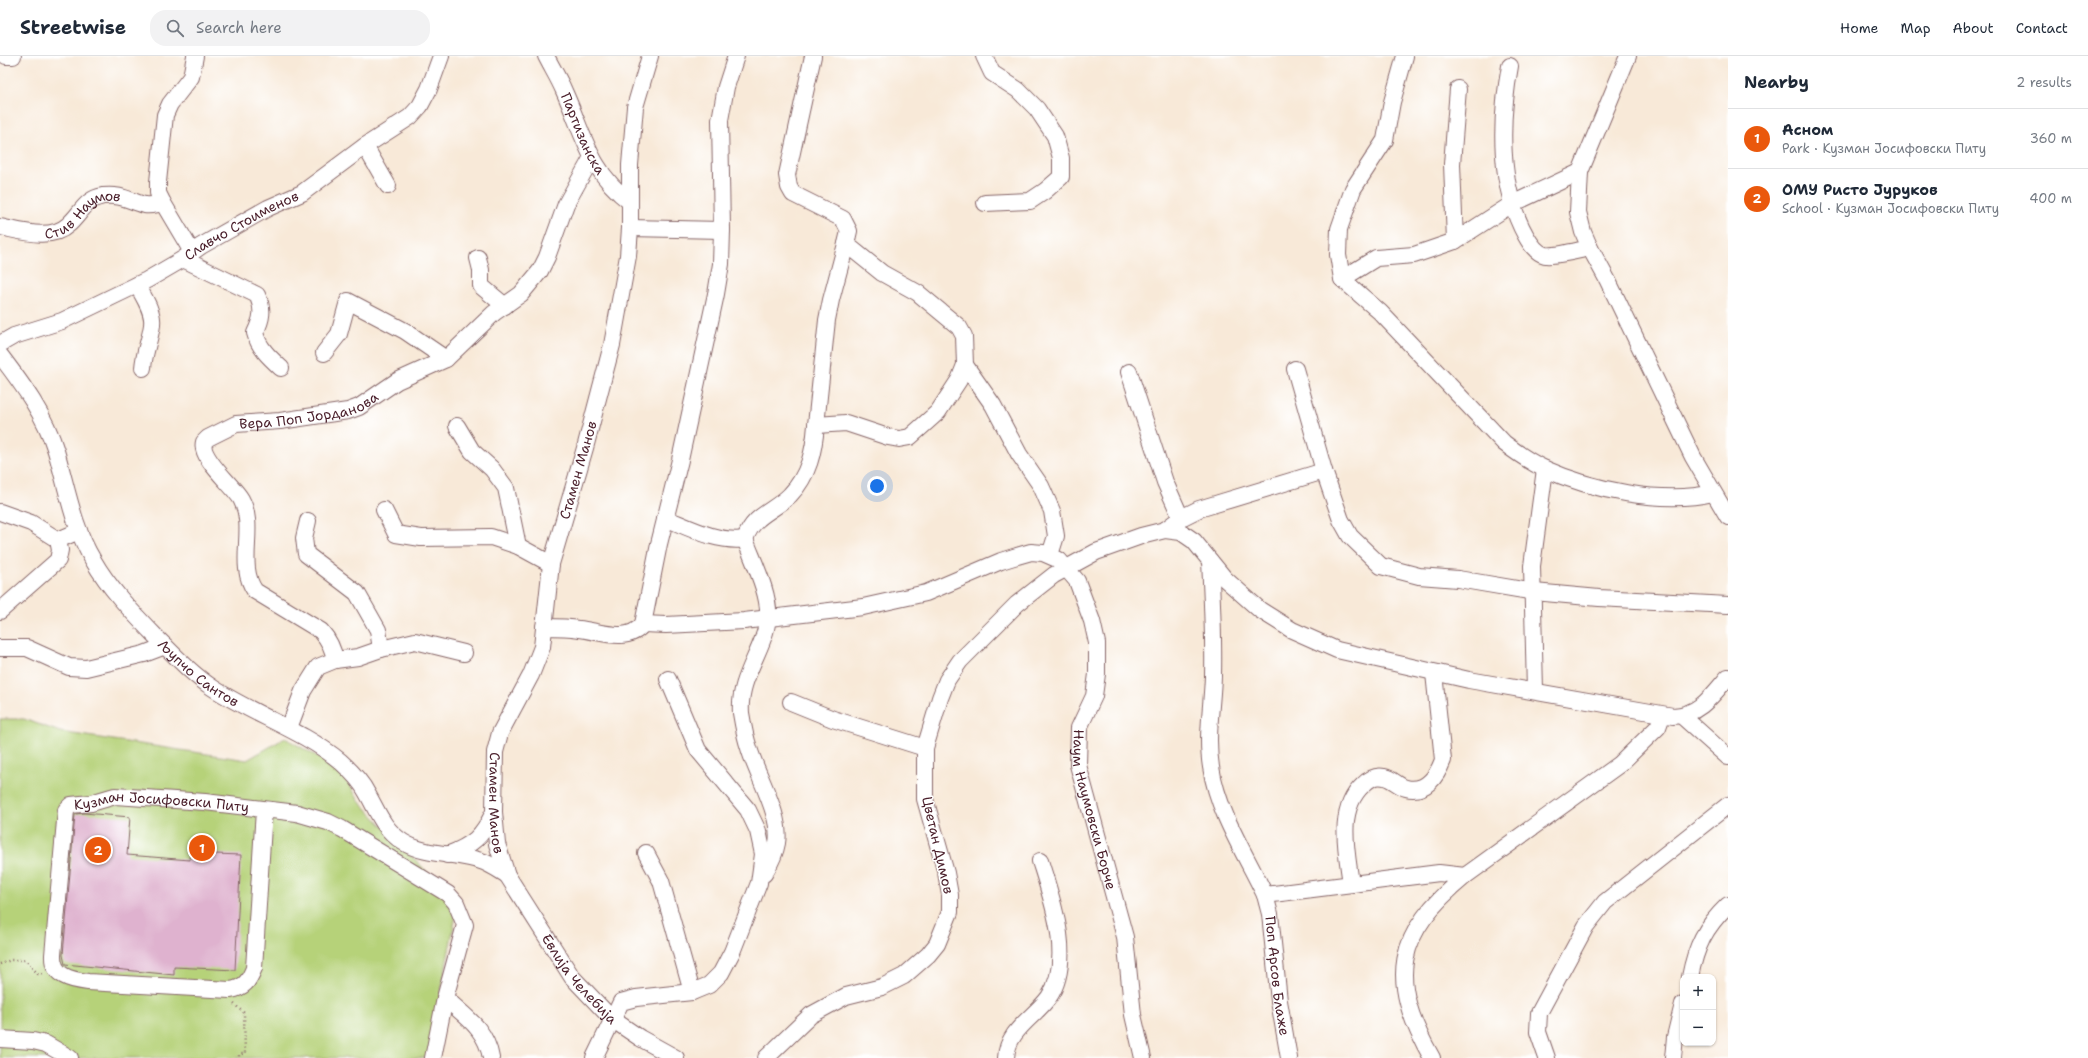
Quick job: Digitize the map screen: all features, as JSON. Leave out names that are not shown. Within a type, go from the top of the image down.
[{"type":"street","points":[[6,56],[13,56]]},
{"type":"street","points":[[195,56],[191,77],[170,104],[165,115],[158,193],[188,256],[257,295],[262,304],[262,319],[255,333],[257,342],[266,354],[281,368]]},
{"type":"street","name":"Славчо Стоименов","points":[[0,344],[14,336],[62,321],[137,285],[268,208],[302,193],[365,146],[410,117],[420,106],[437,72],[441,56]]},
{"type":"street","name":"Партизанска","points":[[546,56],[564,91],[591,159],[612,186],[630,202]]},
{"type":"street","name":"Стамен Манов","points":[[508,875],[497,844],[494,812],[495,752],[500,733],[531,675],[542,647],[551,564],[585,448],[612,345],[625,279],[630,228],[630,165],[635,106],[650,56]]},
{"type":"street","points":[[544,626],[578,629],[622,636],[638,630],[643,624],[665,518],[716,294],[721,264],[722,230],[720,120],[726,87],[736,56]]},
{"type":"street","points":[[594,1058],[612,1019],[622,1002],[636,998],[692,992],[709,985],[721,973],[732,952],[759,883],[774,857],[778,831],[776,818],[748,748],[741,711],[744,685],[768,618],[766,597],[745,539],[749,527],[789,495],[810,465],[831,300],[849,231],[843,219],[793,194],[789,187],[788,175],[813,56]]},
{"type":"street","points":[[984,56],[992,74],[1018,90],[1037,109],[1055,136],[1061,158],[1061,177],[1045,191],[1030,201],[985,204]]},
{"type":"street","points":[[1405,56],[1392,102],[1385,140],[1353,189],[1339,229],[1338,255],[1342,279],[1380,312],[1504,443],[1525,458],[1545,469],[1576,481],[1641,494],[1694,498],[1713,493]]},
{"type":"street","points":[[1628,56],[1580,172],[1578,212],[1583,232],[1590,248],[1608,281],[1693,457],[1728,518]]},
{"type":"street","points":[[1510,66],[1506,87],[1503,140],[1512,204],[1520,226],[1536,250],[1545,255],[1590,248]]},
{"type":"street","points":[[1455,241],[1452,164],[1458,89]]},
{"type":"street","points":[[365,146],[388,186]]},
{"type":"street","name":"Вера Поп Јорданова","points":[[335,660],[329,640],[321,631],[255,591],[249,583],[247,560],[248,530],[245,509],[241,499],[204,452],[203,444],[208,438],[236,424],[280,421],[348,411],[359,407],[397,381],[446,359],[482,324],[521,294],[540,271],[547,257],[566,204],[591,159]]},
{"type":"street","points":[[1342,279],[1376,258],[1414,255],[1455,241],[1512,204],[1580,172]]},
{"type":"street","name":"Стив Наумов","points":[[0,227],[29,233],[49,233],[68,226],[88,202],[103,196],[124,196],[145,205],[163,203]]},
{"type":"street","points":[[630,228],[722,230]]},
{"type":"street","points":[[816,425],[846,423],[888,437],[899,439],[910,437],[938,412],[959,380],[965,365],[964,336],[959,327],[918,293],[882,273],[846,244]]},
{"type":"street","points":[[478,258],[481,270],[481,286],[505,306]]},
{"type":"street","points":[[137,285],[149,308],[153,324],[144,351],[143,368]]},
{"type":"street","points":[[324,353],[339,334],[348,301],[405,331],[446,359]]},
{"type":"street","name":"Љупчо Сантов","points":[[0,356],[34,400],[55,449],[79,531],[92,560],[122,602],[165,646],[188,668],[214,689],[289,728],[329,752],[357,778],[367,793],[376,813],[387,829],[415,848],[484,862],[508,875]]},
{"type":"street","points":[[643,624],[718,622],[768,618],[833,611],[896,601],[941,587],[1006,559],[1031,552],[1050,555],[1056,536],[1052,511],[1041,486],[1019,454],[993,405],[965,365]]},
{"type":"street","points":[[1295,369],[1324,471],[1341,520],[1350,536],[1381,566],[1419,576],[1458,579],[1534,592],[1599,598],[1728,604]]},
{"type":"street","points":[[1129,372],[1165,482],[1181,518]]},
{"type":"street","points":[[457,426],[472,451],[492,469],[506,488],[518,546]]},
{"type":"street","points":[[1536,691],[1532,566],[1545,469]]},
{"type":"street","points":[[1165,530],[1181,518],[1199,510],[1324,471]]},
{"type":"street","points":[[384,510],[396,534],[421,538],[491,537],[518,546],[551,564]]},
{"type":"street","points":[[0,512],[31,523],[58,540],[60,550],[58,560],[0,610]]},
{"type":"street","points":[[665,518],[712,536],[733,541],[745,539]]},
{"type":"street","points":[[308,521],[304,538],[306,554],[357,592],[378,630],[381,649]]},
{"type":"street","points":[[1165,530],[1181,532],[1194,541],[1225,579],[1260,610],[1309,638],[1337,650],[1434,673],[1536,691],[1662,716],[1682,716],[1698,709],[1728,677]]},
{"type":"street","name":"Цветан Димов","points":[[766,1058],[811,1015],[846,996],[882,987],[904,976],[928,955],[937,944],[950,912],[950,894],[946,873],[925,799],[925,748],[947,680],[960,661],[1032,591],[1066,567],[1096,552],[1135,538],[1165,530]]},
{"type":"street","points":[[58,540],[79,531]]},
{"type":"street","name":"Наум Наумовски Борче","points":[[1050,555],[1066,567],[1077,581],[1092,621],[1098,656],[1094,696],[1080,728],[1078,765],[1125,937],[1133,1015],[1143,1058]]},
{"type":"street","name":"Поп Арсов Блаже","points":[[1210,561],[1213,676],[1208,744],[1211,767],[1221,804],[1232,832],[1265,895],[1270,914],[1279,1001],[1289,1058]]},
{"type":"street","points":[[289,728],[303,691],[318,667],[335,660],[358,657],[381,649],[415,641],[464,653]]},
{"type":"street","points":[[0,648],[27,648],[69,667],[86,668],[144,654],[165,646]]},
{"type":"street","points":[[1351,884],[1346,845],[1346,811],[1359,788],[1371,778],[1384,777],[1406,788],[1419,789],[1432,781],[1443,760],[1434,673]]},
{"type":"street","points":[[668,679],[698,750],[748,810],[758,831],[763,854],[759,883]]},
{"type":"street","points":[[791,702],[833,720],[925,748]]},
{"type":"street","points":[[1432,1058],[1412,1021],[1403,984],[1406,953],[1428,912],[1444,893],[1465,876],[1620,764],[1658,728],[1662,716]]},
{"type":"street","points":[[1682,716],[1728,757]]},
{"type":"street","name":"Кузман Јосифовски Питу","points":[[57,971],[52,961],[66,810],[71,805],[91,803],[115,796],[205,802],[297,813],[328,822],[359,839],[448,894],[456,903],[465,925],[445,998],[433,1058]]},
{"type":"street","points":[[1548,1058],[1538,1032],[1539,1013],[1594,913],[1615,893],[1728,805]]},
{"type":"street","name":"Кузман Јосифовски Питу","points":[[241,988],[250,979],[254,968],[264,810]]},
{"type":"street","points":[[447,855],[468,846],[488,824],[494,812]]},
{"type":"street","points":[[359,839],[387,829]]},
{"type":"street","points":[[646,853],[661,881],[692,992]]},
{"type":"street","points":[[1006,1058],[1019,1028],[1049,996],[1056,983],[1060,961],[1057,913],[1040,861]]},
{"type":"street","points":[[1265,895],[1439,873],[1465,876]]},
{"type":"street","name":"Евлија Челебија","points":[[508,875],[572,977],[612,1019],[640,1038],[676,1058]]},
{"type":"street","points":[[1691,974],[1697,948],[1703,935],[1716,916],[1728,905]]},
{"type":"street","points":[[57,971],[72,980],[88,982],[230,990],[241,988]]},
{"type":"street","points":[[445,998],[482,1032],[489,1047],[491,1058]]},
{"type":"street","points":[[1673,1058],[1675,1037],[1682,1010]]},
{"type":"street","points":[[0,1039],[33,1041],[46,1044],[70,1058]]},
{"type":"path","points":[[0,964],[11,960],[25,960],[38,974],[57,971]]},
{"type":"path","points":[[239,1058],[239,1055],[245,1053],[244,1013],[233,1004],[240,999],[241,988]]},
{"type":"green space","points":[[0,719],[24,719],[60,732],[247,760],[285,738],[341,770],[359,801],[448,894],[456,915],[428,1058],[0,1058]]},
{"type":"building","points":[[84,813],[130,817],[127,855],[190,860],[190,853],[241,855],[235,970],[174,967],[174,975],[65,964],[63,955],[75,814]]},
{"type":"place","name":"Асном","points":[[202,848]]},
{"type":"place","name":"ОМУ Ристо Јуруков","points":[[98,850]]}]
